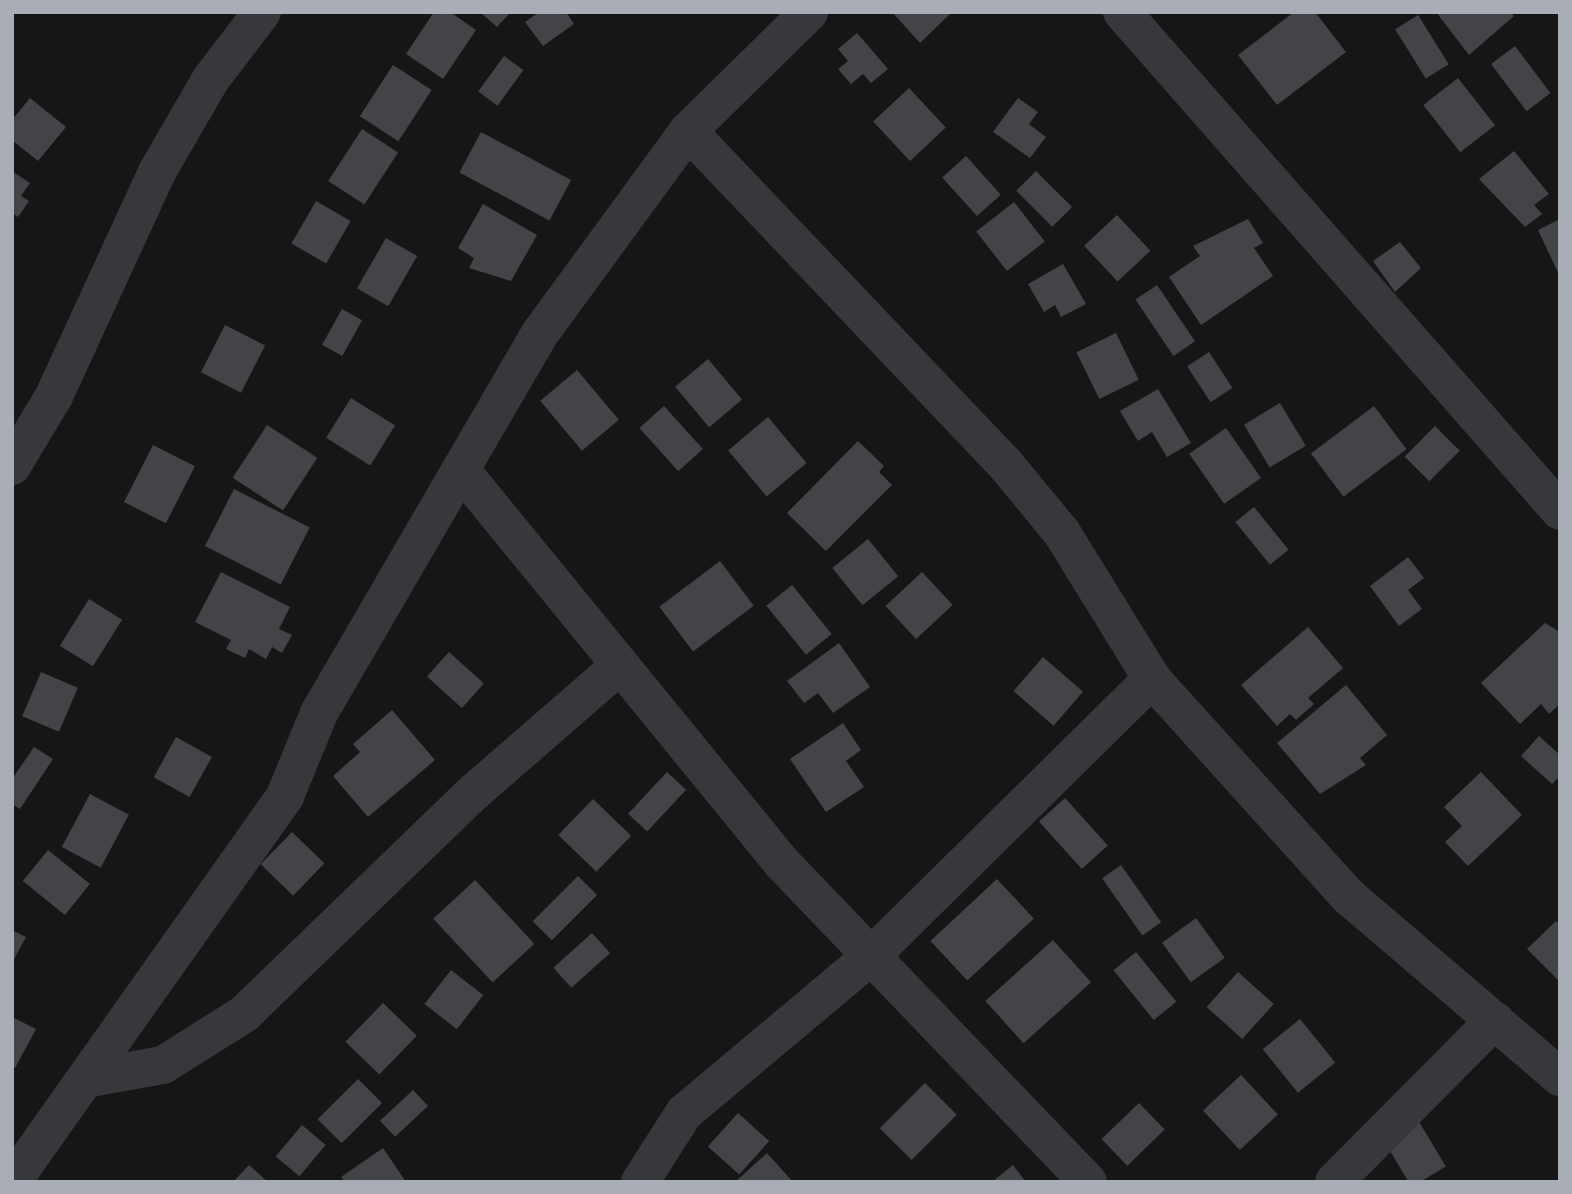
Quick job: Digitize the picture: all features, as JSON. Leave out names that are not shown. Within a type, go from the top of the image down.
[{"type":"street","points":[[12,466],[54,396],[157,172],[211,79],[262,12]]},
{"type":"street","points":[[12,1182],[90,1078],[285,796],[319,713],[541,332],[688,131],[809,12]]},
{"type":"street","points":[[1122,12],[1560,511]]},
{"type":"street","points":[[688,131],[1006,465],[1062,533],[1152,679],[1348,896],[1560,1077]]},
{"type":"street","points":[[461,470],[782,863],[1088,1182]]},
{"type":"street","points":[[90,1078],[163,1065],[244,1014],[473,793],[619,666]]},
{"type":"street","points":[[640,1182],[684,1113],[871,956],[1152,679]]},
{"type":"street","points":[[1334,1182],[1495,1020]]},
{"type":"building","points":[[434,12],[450,12],[476,30],[443,79],[406,54]]},
{"type":"building","points":[[480,12],[511,12],[497,27]]},
{"type":"building","points":[[539,12],[566,12],[574,24],[543,46],[525,22]]},
{"type":"building","points":[[892,12],[952,12],[920,43]]},
{"type":"building","points":[[1294,12],[1315,12],[1346,52],[1277,105],[1238,55]]},
{"type":"building","points":[[1436,12],[1510,12],[1514,16],[1469,55]]},
{"type":"building","points":[[1418,15],[1449,64],[1426,78],[1395,29]]},
{"type":"building","points":[[857,33],[888,69],[871,83],[863,74],[851,84],[838,69],[848,61],[838,49]]},
{"type":"building","points":[[1515,46],[1551,93],[1527,111],[1491,64]]},
{"type":"building","points":[[504,56],[523,70],[498,106],[478,92]]},
{"type":"building","points":[[393,65],[432,90],[398,141],[360,116]]},
{"type":"building","points":[[1458,78],[1495,125],[1460,152],[1423,105]]},
{"type":"building","points":[[909,88],[946,127],[910,161],[873,121]]},
{"type":"building","points":[[30,98],[66,127],[38,161],[12,140],[12,120]]},
{"type":"building","points":[[1018,98],[1038,112],[1029,124],[1046,137],[1030,158],[993,132]]},
{"type":"building","points":[[362,129],[398,152],[364,204],[328,181]]},
{"type":"building","points":[[481,132],[571,180],[549,221],[459,173]]},
{"type":"building","points":[[1514,151],[1549,194],[1534,205],[1542,214],[1525,227],[1479,179]]},
{"type":"building","points":[[966,156],[1001,195],[977,216],[942,177]]},
{"type":"building","points":[[12,171],[30,183],[21,196],[29,201],[18,217],[12,213]]},
{"type":"building","points":[[1036,171],[1072,207],[1052,227],[1016,191]]},
{"type":"building","points":[[316,201],[351,221],[326,263],[292,243]]},
{"type":"building","points":[[1014,202],[1045,241],[1007,271],[976,232]]},
{"type":"building","points":[[483,204],[537,235],[511,281],[469,268],[474,258],[458,248]]},
{"type":"building","points":[[1117,215],[1150,251],[1118,282],[1084,246]]},
{"type":"building","points":[[1248,219],[1263,243],[1254,248],[1273,276],[1201,325],[1169,277],[1200,256],[1193,246]]},
{"type":"building","points":[[1560,219],[1560,277],[1538,230]]},
{"type":"building","points":[[386,238],[417,256],[388,306],[357,288]]},
{"type":"building","points":[[1400,242],[1421,268],[1395,292],[1373,261]]},
{"type":"building","points":[[1063,264],[1086,304],[1061,317],[1055,305],[1044,312],[1028,284]]},
{"type":"building","points":[[1157,285],[1195,341],[1173,356],[1135,300]]},
{"type":"building","points":[[342,309],[362,320],[342,356],[322,345]]},
{"type":"building","points":[[225,325],[265,345],[241,393],[201,372]]},
{"type":"building","points":[[1116,333],[1139,380],[1099,399],[1076,352]]},
{"type":"building","points":[[1209,352],[1232,388],[1211,402],[1187,366]]},
{"type":"building","points":[[708,359],[742,400],[709,427],[675,387]]},
{"type":"building","points":[[577,370],[619,420],[582,451],[540,401]]},
{"type":"building","points":[[1158,389],[1191,443],[1167,457],[1152,432],[1138,441],[1120,411]]},
{"type":"building","points":[[351,398],[395,426],[370,465],[326,438]]},
{"type":"building","points":[[1280,403],[1306,446],[1270,467],[1244,425]]},
{"type":"building","points":[[664,406],[703,449],[678,471],[639,428]]},
{"type":"building","points":[[1374,406],[1406,449],[1343,497],[1311,454]]},
{"type":"building","points":[[768,417],[807,463],[767,496],[728,450]]},
{"type":"building","points":[[267,425],[317,458],[283,511],[233,478]]},
{"type":"building","points":[[1435,426],[1460,451],[1429,481],[1405,456]]},
{"type":"building","points":[[1226,428],[1261,478],[1224,504],[1189,454]]},
{"type":"building","points":[[858,441],[884,466],[879,472],[892,485],[826,551],[787,513]]},
{"type":"building","points":[[153,445],[195,466],[166,523],[124,502]]},
{"type":"building","points":[[234,489],[310,528],[281,585],[205,546]]},
{"type":"building","points":[[1254,507],[1289,550],[1270,565],[1235,522]]},
{"type":"building","points":[[868,539],[898,576],[862,605],[832,568]]},
{"type":"building","points":[[1408,557],[1424,578],[1408,590],[1422,609],[1399,626],[1370,586]]},
{"type":"building","points":[[720,561],[754,606],[693,651],[659,607]]},
{"type":"building","points":[[221,572],[290,607],[279,629],[292,635],[282,653],[272,647],[266,659],[249,649],[245,658],[226,649],[231,640],[195,622]]},
{"type":"building","points":[[922,572],[953,605],[916,639],[885,606]]},
{"type":"building","points":[[792,585],[832,634],[806,655],[766,606]]},
{"type":"building","points":[[89,599],[122,620],[93,666],[60,646]]},
{"type":"building","points":[[1545,623],[1560,632],[1560,704],[1549,714],[1541,704],[1520,724],[1481,683]]},
{"type":"building","points":[[1308,627],[1343,668],[1308,698],[1314,704],[1296,720],[1290,714],[1277,726],[1241,685]]},
{"type":"building","points":[[839,643],[870,687],[833,713],[818,693],[804,703],[787,681]]},
{"type":"building","points":[[449,652],[484,683],[462,708],[427,677]]},
{"type":"building","points":[[1043,657],[1083,692],[1053,726],[1013,691]]},
{"type":"building","points":[[41,672],[78,688],[59,732],[22,716]]},
{"type":"building","points":[[1346,685],[1387,735],[1360,758],[1366,765],[1320,794],[1277,743]]},
{"type":"building","points":[[392,710],[435,760],[368,817],[333,776],[360,752],[353,744]]},
{"type":"building","points":[[843,723],[861,750],[846,761],[864,787],[826,812],[790,759]]},
{"type":"building","points":[[1539,736],[1560,755],[1560,776],[1552,784],[1521,756]]},
{"type":"building","points":[[176,737],[212,757],[190,797],[154,777]]},
{"type":"building","points":[[34,747],[53,759],[20,809],[12,804],[12,779]]},
{"type":"building","points":[[667,772],[686,790],[647,831],[628,814]]},
{"type":"building","points":[[1481,772],[1522,815],[1468,866],[1445,842],[1462,826],[1444,807]]},
{"type":"building","points":[[90,794],[129,815],[101,868],[62,847]]},
{"type":"building","points":[[1065,798],[1108,846],[1082,869],[1039,821]]},
{"type":"building","points":[[593,799],[631,836],[596,872],[558,835]]},
{"type":"building","points":[[292,832],[324,863],[293,896],[261,864]]},
{"type":"building","points":[[48,850],[90,884],[65,915],[23,881]]},
{"type":"building","points":[[1121,865],[1161,922],[1142,936],[1102,878]]},
{"type":"building","points":[[578,876],[597,895],[552,940],[533,921]]},
{"type":"building","points":[[997,879],[1034,918],[967,981],[930,941]]},
{"type":"building","points":[[475,880],[534,944],[493,983],[433,919]]},
{"type":"building","points":[[1196,918],[1225,958],[1191,982],[1162,943]]},
{"type":"building","points":[[1556,921],[1560,924],[1560,982],[1527,949]]},
{"type":"building","points":[[12,930],[26,937],[12,963]]},
{"type":"building","points":[[592,933],[610,953],[571,988],[553,968]]},
{"type":"building","points":[[1053,940],[1091,982],[1024,1043],[985,1001]]},
{"type":"building","points":[[1136,952],[1176,1002],[1154,1020],[1113,970]]},
{"type":"building","points":[[451,970],[483,995],[457,1029],[425,1004]]},
{"type":"building","points":[[1238,972],[1274,1004],[1242,1039],[1207,1007]]},
{"type":"building","points":[[383,1003],[417,1036],[379,1074],[345,1042]]},
{"type":"building","points":[[12,1017],[36,1029],[15,1068],[12,1067]]},
{"type":"building","points":[[1300,1019],[1335,1063],[1298,1093],[1263,1049]]},
{"type":"building","points":[[1241,1075],[1278,1114],[1240,1150],[1203,1110]]},
{"type":"building","points":[[358,1079],[382,1103],[342,1143],[318,1119]]},
{"type":"building","points":[[925,1083],[957,1115],[912,1160],[880,1128]]},
{"type":"building","points":[[413,1090],[428,1106],[395,1137],[380,1121]]},
{"type":"building","points":[[1139,1103],[1165,1130],[1127,1166],[1102,1139]]},
{"type":"building","points":[[738,1113],[769,1141],[739,1175],[708,1146]]},
{"type":"building","points":[[1415,1115],[1446,1166],[1420,1182],[1409,1182],[1381,1136]]},
{"type":"building","points":[[302,1125],[326,1145],[299,1176],[276,1156]]},
{"type":"building","points":[[383,1148],[406,1182],[345,1182],[341,1177]]},
{"type":"building","points":[[767,1153],[793,1182],[735,1182]]},
{"type":"building","points":[[249,1165],[268,1182],[233,1182]]},
{"type":"building","points":[[1013,1165],[1026,1182],[992,1182]]}]
